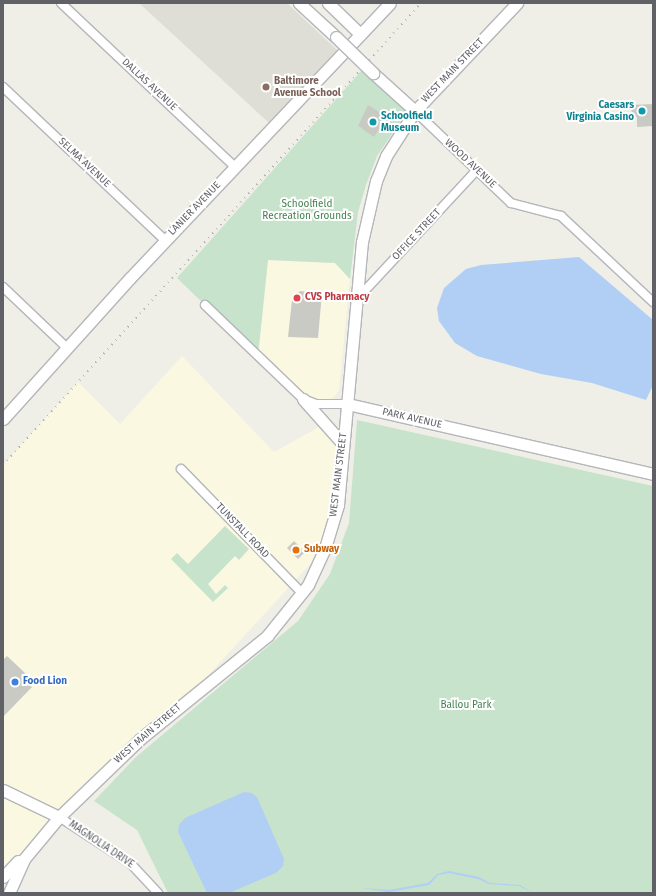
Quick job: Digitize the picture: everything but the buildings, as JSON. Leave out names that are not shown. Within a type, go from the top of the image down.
[{"type":"main road","name":"WOOD AVENUE","points":[[300,3],[415,111]]},
{"type":"main road","points":[[328,3],[360,34]]},
{"type":"main road","name":"LANIER AVENUE","points":[[3,419],[165,240],[390,3]]},
{"type":"main road","name":"WEST MAIN STREET","points":[[9,893],[16,873],[37,842],[59,817],[140,739],[267,636],[302,593],[317,567],[333,526],[348,404],[363,235],[376,181],[386,156],[415,111],[517,3]]},
{"type":"main road","points":[[303,399],[343,444]]},
{"type":"main road","name":"PARK AVENUE","points":[[348,404],[653,474]]},
{"type":"main road","points":[[3,790],[59,817]]},
{"type":"main road","points":[[3,877],[37,842]]},
{"type":"street","name":"DALLAS AVENUE","points":[[61,3],[235,167]]},
{"type":"street","name":"SELMA AVENUE","points":[[3,87],[165,240]]},
{"type":"street","name":"WOOD AVENUE","points":[[415,111],[511,203],[561,216],[653,302]]},
{"type":"street","name":"OFFICE STREET","points":[[357,299],[476,171]]},
{"type":"street","points":[[4,290],[67,348]]},
{"type":"street","name":"PARK AVENUE","points":[[205,305],[303,399],[316,404],[348,404]]},
{"type":"street","name":"TUNSTALL ROAD","points":[[181,469],[302,593]]},
{"type":"street","name":"MAGNOLIA DRIVE","points":[[59,817],[131,864],[158,893]]},
{"type":"shaded area","name":"Baltimore Avenue School","points":[[139,3],[287,3],[337,50],[269,123]]},
{"type":"shaded area","points":[[268,260],[335,263],[350,279],[339,391],[328,404],[311,403],[258,356]]},
{"type":"shaded area","points":[[182,356],[274,452],[319,427],[343,450],[325,548],[178,708],[11,868],[4,867],[3,465],[78,382],[120,424]]},
{"type":"green space","name":"Schoolfield Recreation Grounds","points":[[362,70],[407,112],[377,156],[366,185],[358,212],[350,279],[335,263],[268,260],[258,356],[177,278]]},
{"type":"green space","name":"Ballou Park","points":[[357,420],[653,486],[653,893],[168,893],[137,830],[94,801],[136,757],[298,621],[330,574],[349,523]]},
{"type":"green space","points":[[225,526],[249,549],[239,560],[235,556],[208,584],[216,594],[225,585],[228,588],[213,602],[171,559],[177,553],[188,564]]},
{"type":"water","points":[[579,257],[653,320],[653,385],[646,400],[592,383],[541,374],[477,356],[455,343],[439,321],[437,308],[444,288],[466,269],[481,265]]},
{"type":"water","points":[[244,792],[252,793],[257,797],[284,859],[283,866],[276,873],[229,893],[207,893],[178,832],[179,825],[185,818]]},
{"type":"water","points":[[449,871],[479,877],[490,883],[520,885],[533,893],[519,886],[489,884],[478,879],[449,873],[438,875],[429,885],[389,892],[361,888],[389,890],[428,883],[437,874]]},
{"type":"railway","points":[[3,465],[421,3]]},
{"type":"place","name":"Baltimore Avenue School","points":[[266,87]]},
{"type":"place","name":"Caesars Virginia Casino","points":[[642,111]]},
{"type":"place","name":"Schoolfield Museum","points":[[373,122]]},
{"type":"place","name":"CVS Pharmacy","points":[[297,298]]},
{"type":"place","name":"Subway","points":[[296,550]]},
{"type":"place","name":"Food Lion","points":[[15,682]]}]
